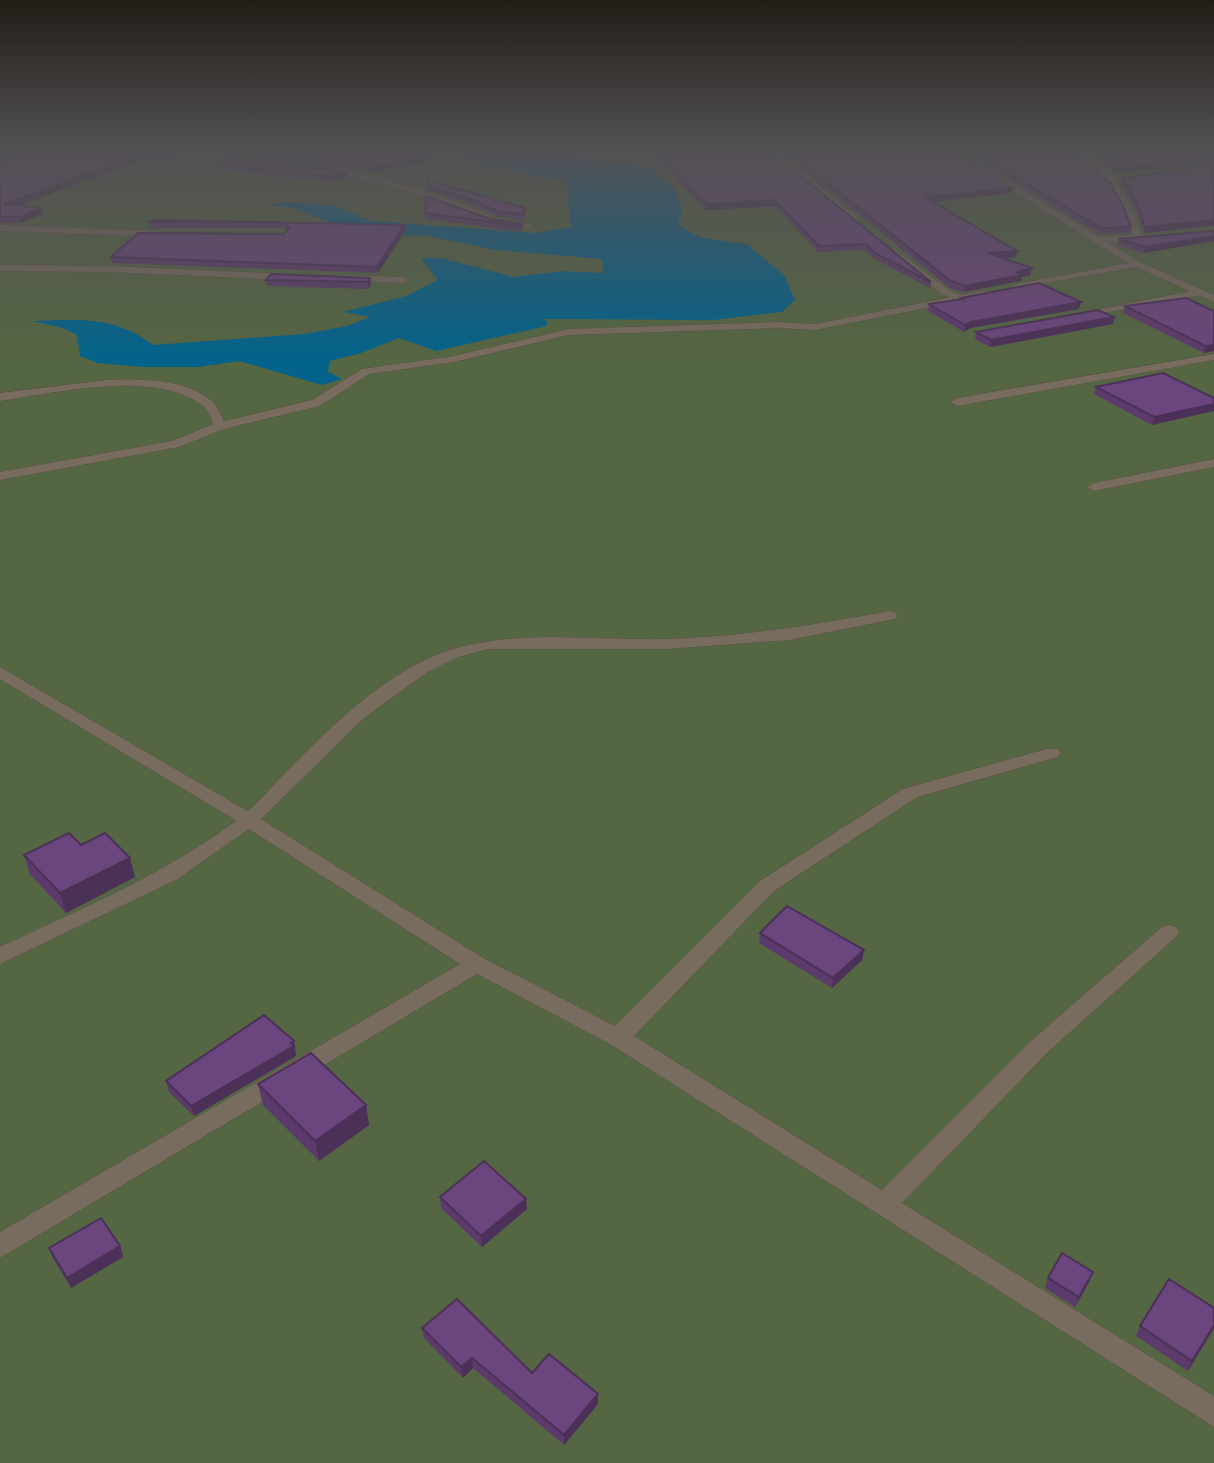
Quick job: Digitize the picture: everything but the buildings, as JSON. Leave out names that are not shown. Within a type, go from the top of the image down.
[{"type":"street","points":[[490,219],[529,225]]},
{"type":"street","points":[[854,219],[868,231]]},
{"type":"street","points":[[1063,219],[1137,264],[1214,299]]},
{"type":"street","points":[[1134,219],[1138,235],[1135,239]]},
{"type":"street","points":[[0,228],[167,234]]},
{"type":"street","points":[[1096,240],[1147,239]]},
{"type":"street","points":[[888,248],[945,292],[962,298]]},
{"type":"street","points":[[1002,290],[1137,264]]},
{"type":"street","points":[[0,268],[110,269],[306,277]]},
{"type":"street","points":[[334,278],[404,279]]},
{"type":"street","points":[[0,477],[175,444],[220,426],[316,403],[366,371],[454,359],[569,332],[778,325],[815,327],[989,292]]},
{"type":"street","points":[[1063,317],[1197,293]]},
{"type":"street","points":[[957,402],[1214,357]]},
{"type":"street","points":[[0,397],[110,384],[166,385],[209,404],[220,426]]},
{"type":"street","points":[[1094,487],[1214,463]]},
{"type":"street","points":[[0,956],[169,875],[249,820],[348,721],[418,671],[467,648],[487,645],[666,643],[775,636],[890,616]]},
{"type":"street","points":[[0,672],[249,820],[477,964],[618,1038],[885,1203],[1214,1413]]},
{"type":"street","points":[[618,1038],[767,886],[910,793],[1052,753]]},
{"type":"street","points":[[885,1203],[1040,1046],[1169,932]]},
{"type":"street","points":[[0,1246],[477,964]]},
{"type":"green space","points":[[0,219],[1214,219],[1214,1463],[0,1463]]},
{"type":"water","points":[[322,219],[368,219],[533,233],[571,227],[570,219],[679,219],[678,224],[701,238],[747,244],[785,276],[795,300],[782,312],[713,320],[546,319],[547,326],[436,351],[399,338],[361,353],[330,361],[328,372],[342,379],[322,385],[239,361],[199,367],[143,367],[98,363],[80,356],[77,335],[63,328],[32,321],[95,321],[124,328],[153,345],[304,334],[347,326],[370,317],[343,312],[406,296],[438,280],[421,258],[441,258],[514,277],[562,271],[603,273],[602,259],[497,250],[423,235],[366,237]]}]
